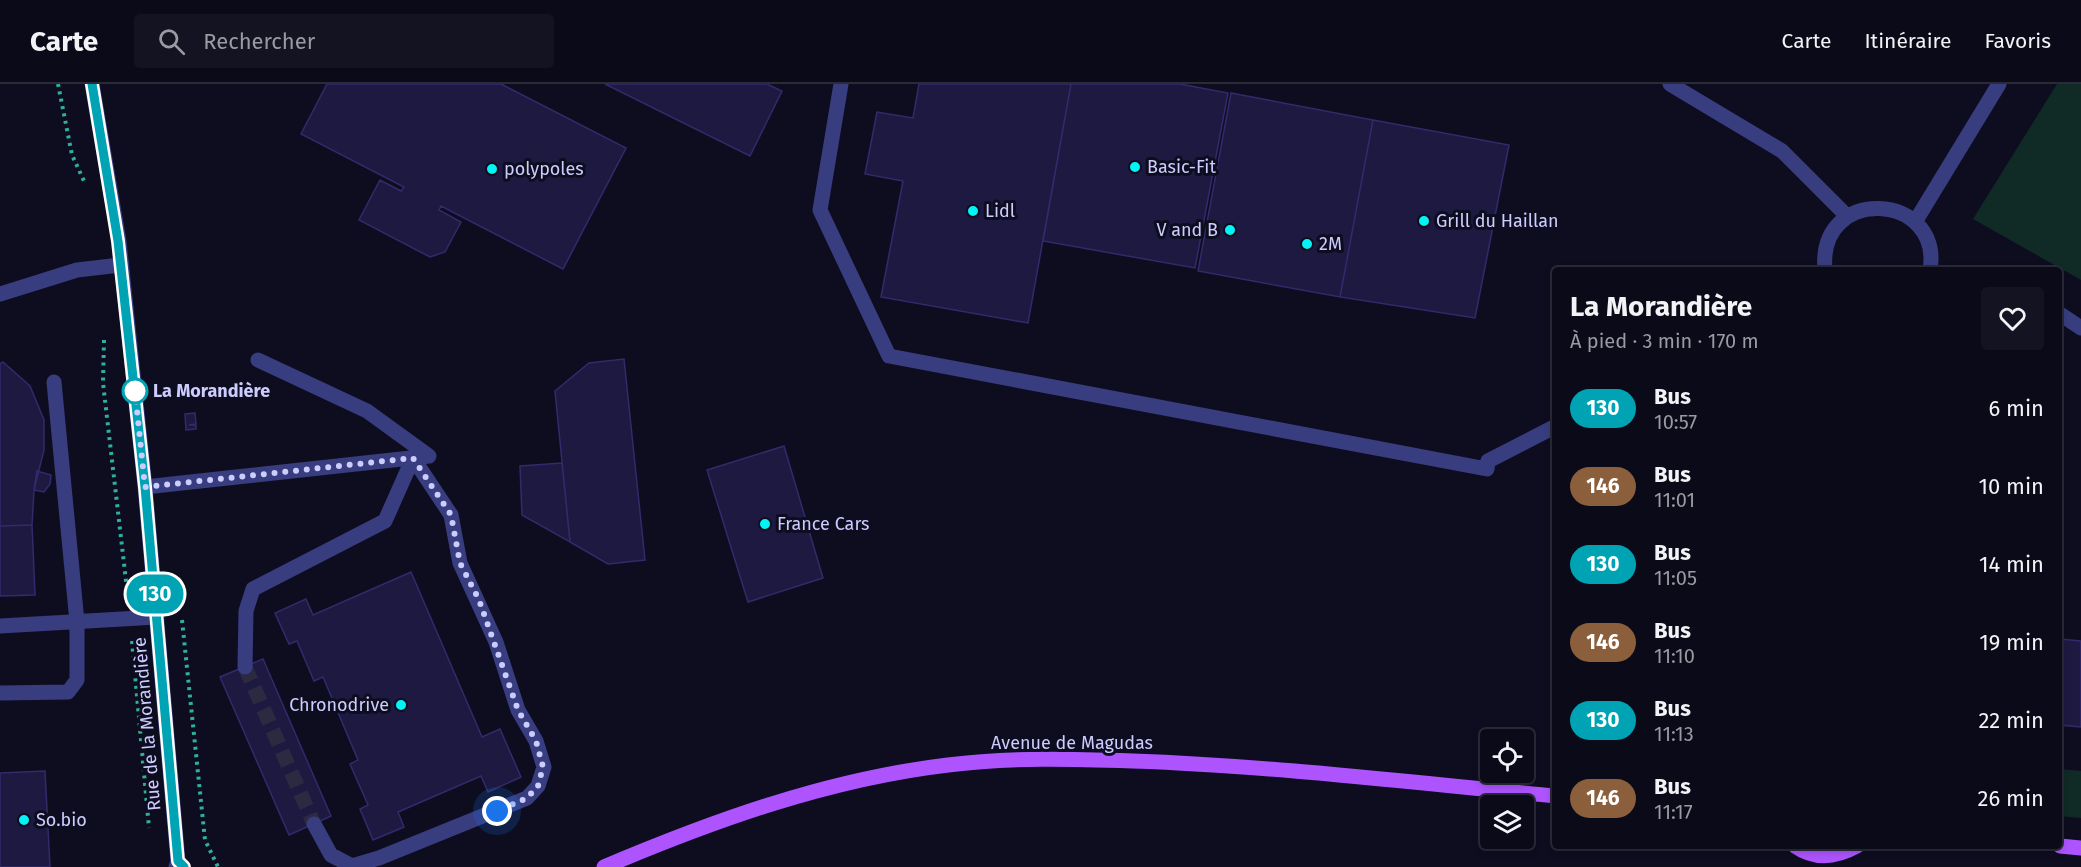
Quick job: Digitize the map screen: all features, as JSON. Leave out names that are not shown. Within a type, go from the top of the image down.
[{"type":"main road","name":"Avenue de Magudas","points":[[604,867],[748,810],[846,783],[949,765],[1053,759],[1213,764],[1552,796]]},
{"type":"main road","points":[[2062,846],[2081,848]]},
{"type":"main road","points":[[1802,849],[1816,855],[1831,856],[1849,849]]},
{"type":"street","name":"Rue de la Morandière","points":[[92,84],[120,265],[145,487],[180,865]]},
{"type":"street","points":[[841,84],[820,210],[889,356],[1487,469],[1488,460],[1552,428]]},
{"type":"street","points":[[1670,84],[1782,151],[1847,216]]},
{"type":"street","points":[[1915,222],[1999,84]]},
{"type":"street","points":[[1825,267],[1827,242],[1835,227],[1847,216],[1864,208],[1882,207],[1900,212],[1915,222],[1925,235],[1934,267]]},
{"type":"street","points":[[0,294],[77,270],[120,265]]},
{"type":"street","points":[[2062,315],[2081,328]]},
{"type":"street","points":[[145,487],[429,456],[367,411],[258,360]]},
{"type":"street","points":[[0,693],[68,692],[75,687],[77,680],[76,622],[54,382]]},
{"type":"street","points":[[314,824],[331,855],[352,866],[379,858],[527,798],[538,786],[543,767],[536,741],[518,710],[496,642],[460,563],[451,515],[413,458]]},
{"type":"street","points":[[245,667],[246,611],[253,589],[385,521],[413,458]]},
{"type":"street","points":[[0,626],[157,617]]},
{"type":"path","points":[[58,84],[72,155],[87,188]]},
{"type":"path","points":[[105,334],[103,383],[130,619],[150,832]]},
{"type":"green space","points":[[2057,84],[2081,84],[2081,280],[2062,269],[2062,267],[2058,267],[1973,219]]},
{"type":"green space","points":[[2062,769],[2081,771],[2081,818],[2062,816]]},
{"type":"building","name":"polypoles","points":[[327,84],[501,84],[626,148],[563,269],[441,206],[439,210],[461,222],[445,252],[430,257],[359,220],[380,180],[401,191],[404,187],[301,134]]},
{"type":"building","points":[[605,84],[767,84],[782,91],[750,156]]},
{"type":"building","name":"Lidl","points":[[919,84],[1071,84],[1028,323],[881,297],[903,181],[865,174],[877,112],[913,118]]},
{"type":"building","name":"Basic-Fit","points":[[1071,84],[1180,84],[1228,93],[1195,268],[1043,241]]},
{"type":"building","points":[[1231,93],[1373,120],[1340,297],[1198,271]]},
{"type":"building","name":"Grill du Haillan","points":[[1373,120],[1509,145],[1475,318],[1340,297]]},
{"type":"building","points":[[624,359],[645,560],[608,564],[570,542],[555,391],[589,363]]},
{"type":"building","points":[[3,362],[30,386],[44,420],[44,450],[34,490],[32,525],[0,526],[0,364]]},
{"type":"building","points":[[195,413],[196,424],[189,425],[196,425],[196,429],[186,430],[185,414]]},
{"type":"building","name":"France Cars","points":[[784,446],[823,578],[748,602],[707,470]]},
{"type":"building","points":[[562,463],[570,542],[522,515],[520,466]]},
{"type":"building","points":[[37,471],[51,475],[50,484],[44,492],[34,490]]},
{"type":"building","points":[[32,525],[35,595],[0,596],[0,526]]},
{"type":"building","name":"Chronodrive","points":[[411,572],[482,737],[500,729],[521,777],[488,792],[481,776],[398,812],[404,827],[373,840],[360,809],[368,805],[350,764],[358,760],[323,677],[314,681],[297,641],[289,644],[275,613],[306,599],[313,615]]},
{"type":"building","points":[[2062,639],[2081,641],[2081,727],[2062,725]]},
{"type":"building","points":[[263,659],[331,816],[289,835],[220,677]]},
{"type":"building","name":"So.bio","points":[[45,771],[50,867],[0,867],[0,773]]},
{"type":"tunnel","points":[[245,667],[314,824]]},
{"type":"bus line","name":"130","points":[[92,84],[118,241],[145,487],[178,861],[184,867]]},
{"type":"place","name":"Basic-Fit","points":[[1135,167]]},
{"type":"place","name":"polypoles","points":[[492,169]]},
{"type":"place","name":"Lidl","points":[[973,211]]},
{"type":"place","name":"Grill du Haillan","points":[[1424,221]]},
{"type":"place","name":"V and B","points":[[1230,230]]},
{"type":"place","name":"2M","points":[[1307,244]]},
{"type":"place","name":"La Morandière","points":[[135,391]]},
{"type":"place","name":"France Cars","points":[[765,524]]},
{"type":"place","name":"Chronodrive","points":[[401,705]]},
{"type":"place","name":"So.bio","points":[[24,820]]},
{"type":"route","points":[[135,391],[145,487],[413,458],[451,515],[460,563],[479,600],[496,642],[504,673],[518,710],[536,741],[543,767],[538,786],[527,798],[497,811]]}]
